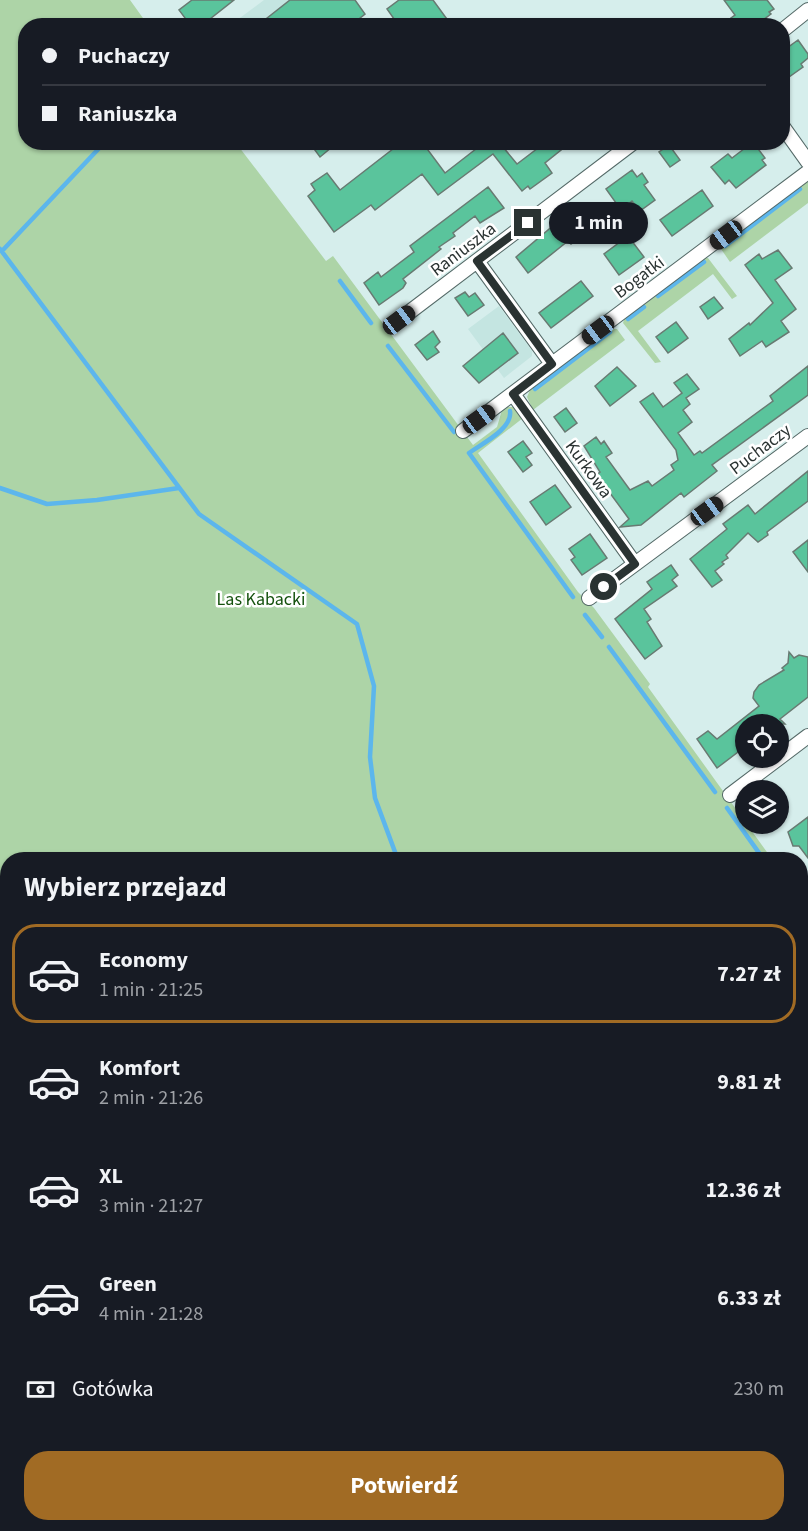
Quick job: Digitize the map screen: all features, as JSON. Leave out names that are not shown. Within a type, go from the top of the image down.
[{"type":"street","points":[[790,24],[808,10]]},
{"type":"street","points":[[790,137],[808,162]]},
{"type":"street","name":"Raniuszka","points":[[399,320],[623,150]]},
{"type":"street","name":"Bogatki","points":[[463,431],[808,172]]},
{"type":"street","points":[[477,261],[552,364]]},
{"type":"street","name":"Kurkowa","points":[[513,394],[635,564]]},
{"type":"street","name":"Puchaczy","points":[[589,598],[808,436]]},
{"type":"street","points":[[730,795],[808,736]]},
{"type":"shaded area","points":[[264,0],[310,0],[286,18],[240,18]]},
{"type":"shaded area","points":[[499,306],[532,351],[532,356],[504,378],[468,329]]},
{"type":"green space","name":"Las Kabacki","points":[[0,0],[130,0],[143,18],[18,18],[18,150],[241,150],[326,261],[333,256],[473,445],[497,427],[502,410],[506,407],[514,407],[523,418],[478,453],[578,592],[594,608],[650,684],[648,687],[735,808],[735,834],[754,834],[767,852],[0,852]]},
{"type":"green space","points":[[808,182],[808,203],[730,262],[721,249],[723,244],[802,183]]},
{"type":"green space","points":[[704,258],[708,258],[737,296],[732,299],[713,274],[638,331],[661,362],[655,363],[623,323],[625,317]]},
{"type":"green space","points":[[610,329],[617,329],[625,340],[533,410],[527,397],[530,390]]},
{"type":"building","points":[[192,0],[234,0],[211,18],[185,18],[179,10]]},
{"type":"building","points":[[290,0],[355,0],[365,14],[360,18],[267,18]]},
{"type":"building","points":[[399,0],[433,0],[446,18],[393,18],[387,9]]},
{"type":"building","points":[[724,0],[767,0],[774,9],[766,18],[731,18],[735,15]]},
{"type":"building","points":[[798,40],[808,54],[808,58],[801,64],[803,67],[790,76],[790,46]]},
{"type":"building","points":[[315,150],[328,150],[320,157]]},
{"type":"building","points":[[392,150],[428,150],[445,173],[475,150],[505,150],[517,164],[535,150],[561,150],[545,163],[552,173],[530,189],[528,186],[522,191],[493,154],[438,195],[422,174],[375,210],[371,205],[334,232],[308,196],[315,190],[311,184],[327,173],[340,190]]},
{"type":"building","points":[[673,150],[680,160],[670,167],[659,152]]},
{"type":"building","points":[[742,150],[759,150],[765,158],[762,160],[766,165],[736,188],[729,180],[725,184],[711,167],[728,154],[732,158]]},
{"type":"building","points":[[632,170],[637,177],[642,173],[648,182],[644,185],[655,200],[640,211],[632,201],[621,210],[606,189]]},
{"type":"building","points":[[488,187],[504,208],[480,223],[475,216],[453,233],[455,236],[439,247],[441,249],[403,279],[406,283],[403,288],[379,305],[364,283],[378,272],[381,277],[414,252],[410,246]]},
{"type":"building","points":[[702,190],[713,206],[672,236],[660,220]]},
{"type":"building","points":[[584,207],[597,225],[571,244],[568,241],[528,273],[516,257],[567,214],[569,218]]},
{"type":"building","points":[[628,236],[644,257],[619,275],[604,254]]},
{"type":"building","points":[[778,250],[792,268],[775,280],[796,309],[781,321],[789,332],[766,347],[762,341],[740,356],[729,339],[749,323],[750,325],[773,303],[745,265],[759,254],[762,259]]},
{"type":"building","points":[[581,281],[593,296],[551,328],[539,313]]},
{"type":"building","points":[[465,292],[469,297],[475,293],[484,305],[468,316],[455,298]]},
{"type":"building","points":[[714,297],[723,308],[708,319],[700,307]]},
{"type":"building","points":[[676,322],[688,338],[668,353],[656,337]]},
{"type":"building","points":[[433,331],[440,342],[435,347],[439,352],[427,360],[415,345]]},
{"type":"building","points":[[503,333],[518,353],[479,383],[463,366]]},
{"type":"building","points":[[808,366],[808,395],[712,465],[717,471],[684,497],[681,493],[641,525],[620,527],[629,519],[607,489],[603,492],[593,478],[600,472],[584,446],[596,437],[601,444],[604,441],[612,453],[606,457],[630,490],[648,481],[652,486],[674,470],[671,465],[678,460],[676,450],[640,402],[653,393],[663,407],[682,393],[674,383],[687,374],[699,389],[686,398],[690,404],[683,410],[692,422],[678,433],[694,455],[700,451],[702,453],[773,401],[770,396]]},
{"type":"building","points":[[617,367],[636,386],[610,406],[595,386]]},
{"type":"building","points":[[566,408],[577,423],[565,432],[554,417]]},
{"type":"building","points":[[523,441],[532,453],[526,457],[532,465],[523,472],[508,452]]},
{"type":"building","points":[[808,471],[808,501],[767,532],[768,535],[758,542],[748,533],[726,555],[728,558],[722,562],[724,564],[715,571],[722,580],[712,587],[690,559],[727,529],[723,524],[748,505],[755,514]]},
{"type":"building","points":[[555,485],[571,507],[546,525],[530,502]]},
{"type":"building","points":[[590,534],[607,558],[582,575],[571,560],[575,557],[569,549]]},
{"type":"building","points":[[808,540],[808,572],[793,552]]},
{"type":"building","points":[[671,565],[678,575],[672,580],[677,586],[644,609],[651,619],[647,622],[662,646],[645,659],[615,619],[652,589],[647,582]]},
{"type":"building","points":[[789,652],[794,658],[799,655],[808,657],[808,697],[786,714],[749,714],[759,706],[753,698],[759,685],[784,670],[782,668],[788,663]]},
{"type":"building","points":[[735,725],[735,754],[717,768],[697,739],[708,731],[717,739]]},
{"type":"building","points":[[808,817],[808,852],[804,852],[799,846],[793,846],[789,831]]},
{"type":"waterway","points":[[2,251],[97,150]]},
{"type":"waterway","points":[[725,246],[800,189]]},
{"type":"waterway","points":[[0,249],[199,514],[357,624],[374,686],[370,757],[375,798],[395,852]]},
{"type":"waterway","points":[[658,296],[704,262]]},
{"type":"waterway","points":[[340,281],[371,323]]},
{"type":"waterway","points":[[628,319],[644,307]]},
{"type":"waterway","points":[[535,389],[610,332]]},
{"type":"waterway","points":[[388,346],[454,432]]},
{"type":"waterway","points":[[510,411],[510,418],[502,430],[469,453],[573,597]]},
{"type":"waterway","points":[[0,488],[47,504],[97,500],[179,488]]},
{"type":"waterway","points":[[585,615],[602,637]]},
{"type":"waterway","points":[[609,647],[715,792]]},
{"type":"waterway","points":[[727,808],[758,852]]},
{"type":"route","points":[[528,223],[477,261],[552,364],[513,394],[635,564],[604,587]]}]
